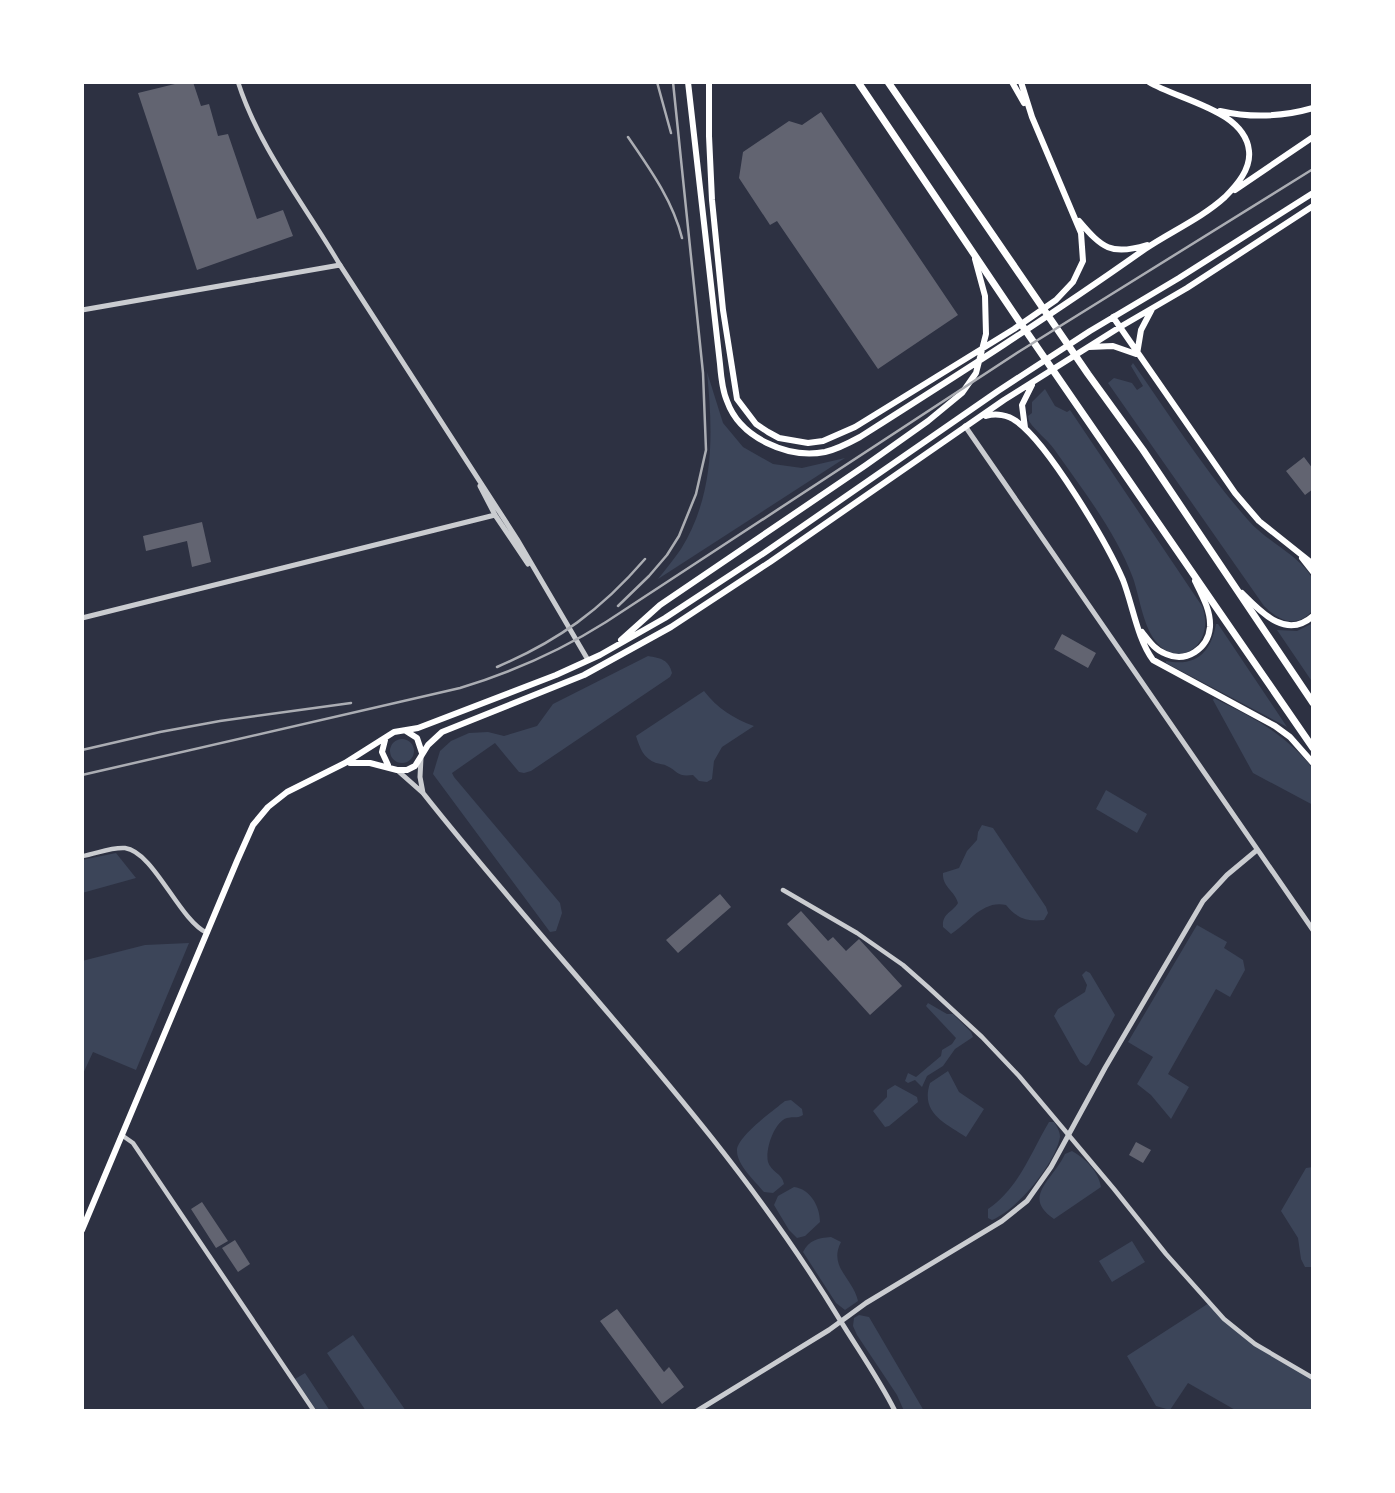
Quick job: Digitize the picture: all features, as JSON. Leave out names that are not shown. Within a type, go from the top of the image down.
[{"type":"highway","points":[[858,82],[1313,748]]},
{"type":"highway","points":[[891,85],[1143,450],[1313,703]]},
{"type":"main road","points":[[688,82],[720,364],[727,402],[737,419],[762,441],[794,452],[825,452],[860,437],[1071,302],[1313,137]]},
{"type":"main road","points":[[709,82],[712,200],[723,310],[737,399],[756,424],[779,438],[808,443],[838,436],[1014,329],[1056,300],[1073,282],[1083,261],[1082,241],[1076,217],[1032,117],[1012,82]]},
{"type":"main road","points":[[1021,82],[1032,117]]},
{"type":"main road","points":[[1149,82],[1177,97],[1235,114],[1273,116],[1313,108]]},
{"type":"main road","points":[[1218,111],[1243,134],[1249,151],[1241,178],[1222,199]]},
{"type":"main road","points":[[82,1230],[253,825],[268,807],[287,792],[345,763],[394,732],[418,728],[498,699],[612,649],[665,618],[998,391],[1313,193]]},
{"type":"main road","points":[[345,763],[370,763],[394,769],[411,768],[442,732],[584,676],[671,627],[835,518],[1004,400],[1313,206]]},
{"type":"main road","points":[[1288,208],[1296,209],[1294,218]]},
{"type":"main road","points":[[1076,217],[1094,239],[1108,249],[1125,251],[1154,243]]},
{"type":"main road","points":[[612,649],[660,605],[952,403],[976,373],[984,347],[987,310],[974,254]]},
{"type":"main road","points":[[1137,355],[1141,330],[1153,307]]},
{"type":"main road","points":[[1113,317],[1235,493],[1259,521],[1313,564]]},
{"type":"main road","points":[[1087,347],[1112,346],[1137,355]]},
{"type":"main road","points":[[1026,430],[1022,405],[1034,382]]},
{"type":"main road","points":[[979,417],[990,415],[1016,421],[1051,460],[1101,538],[1122,579],[1144,645],[1153,660],[1275,726],[1290,737],[1313,763]]},
{"type":"main road","points":[[1296,551],[1313,572]]},
{"type":"main road","points":[[1139,628],[1158,650],[1174,657],[1189,655],[1205,642],[1210,628],[1208,610],[1185,561]]},
{"type":"main road","points":[[1233,584],[1259,611],[1281,624],[1299,625],[1313,616]]},
{"type":"main road","points":[[404,731],[417,738],[421,755]]},
{"type":"main road","points":[[386,738],[382,747],[383,757],[394,769]]},
{"type":"street","points":[[237,82],[261,136],[517,539],[540,581]]},
{"type":"street","points":[[82,310],[341,265]]},
{"type":"street","points":[[965,426],[1313,930]]},
{"type":"street","points":[[476,477],[495,515],[589,660]]},
{"type":"street","points":[[82,618],[495,515]]},
{"type":"street","points":[[421,755],[420,777],[424,793]]},
{"type":"street","points":[[394,769],[424,793],[750,1185],[880,1381],[895,1411]]},
{"type":"street","points":[[82,856],[115,848],[128,848],[142,857],[194,925],[207,933]]},
{"type":"street","points":[[697,1411],[1016,1211],[1039,1186],[1203,901],[1227,874],[1257,850]]},
{"type":"street","points":[[783,890],[857,933],[903,965],[929,988],[1019,1076],[1166,1254],[1224,1318],[1255,1344],[1313,1378]]},
{"type":"street","points":[[122,1136],[133,1143],[314,1411]]},
{"type":"shaded area","points":[[1133,363],[1232,501],[1255,527],[1309,573],[1313,586],[1313,610],[1307,616],[1301,620],[1288,621],[1276,616],[1264,606],[1108,383],[1114,378],[1132,383],[1137,390],[1143,386],[1131,366]]},
{"type":"shaded area","points":[[707,372],[723,423],[743,447],[773,464],[802,468],[845,458],[658,579],[681,549],[692,528],[706,485],[710,440]]},
{"type":"shaded area","points":[[1045,389],[1055,406],[1067,412],[1070,410],[1202,606],[1204,631],[1200,641],[1186,653],[1167,651],[1153,637],[1145,621],[1133,578],[1117,544],[1098,511],[1054,449],[1029,421],[1032,402]]},
{"type":"shaded area","points":[[1313,623],[1313,683],[1277,630],[1297,631]]},
{"type":"shaded area","points":[[1216,624],[1287,727],[1166,663],[1186,662],[1201,655],[1214,634]]},
{"type":"shaded area","points":[[648,656],[667,662],[672,673],[670,677],[531,771],[519,772],[495,743],[452,773],[560,903],[562,913],[556,931],[550,932],[433,774],[440,751],[451,741],[469,733],[488,732],[504,736],[537,726],[553,704]]},
{"type":"shaded area","points":[[704,691],[726,712],[754,726],[722,747],[714,761],[712,779],[707,782],[699,781],[693,775],[681,775],[666,765],[652,761],[643,752],[636,736]]},
{"type":"shaded area","points":[[1214,698],[1268,727],[1301,755],[1313,768],[1313,805],[1253,773]]},
{"type":"shaded area","points":[[402,739],[411,742],[414,751],[411,760],[402,763],[393,760],[390,751],[393,742]]},
{"type":"shaded area","points":[[1106,790],[1147,814],[1137,833],[1096,809]]},
{"type":"shaded area","points":[[982,825],[993,828],[1046,907],[1048,913],[1044,920],[1023,918],[1006,905],[997,904],[983,909],[951,934],[943,927],[946,916],[958,903],[943,878],[943,873],[959,868],[967,851],[977,840]]},
{"type":"shaded area","points":[[116,853],[136,878],[82,893],[82,860]]},
{"type":"shaded area","points":[[1197,925],[1227,942],[1224,948],[1243,960],[1245,970],[1230,997],[1216,989],[1168,1074],[1189,1087],[1171,1119],[1151,1095],[1137,1084],[1153,1057],[1128,1042]]},
{"type":"shaded area","points":[[189,943],[136,1070],[93,1052],[82,1076],[82,961],[145,945]]},
{"type":"shaded area","points":[[1086,971],[1090,973],[1115,1015],[1086,1066],[1080,1062],[1054,1016],[1058,1009],[1085,992],[1087,985],[1082,975]]},
{"type":"shaded area","points":[[928,1003],[947,1014],[953,1014],[973,1037],[955,1049],[943,1066],[927,1076],[922,1087],[915,1080],[908,1083],[905,1081],[908,1073],[916,1077],[941,1056],[942,1050],[956,1038],[926,1006]]},
{"type":"shaded area","points":[[948,1071],[959,1092],[984,1109],[966,1137],[936,1116],[928,1102],[930,1083]]},
{"type":"shaded area","points":[[895,1085],[917,1097],[918,1102],[885,1127],[873,1111],[887,1097],[887,1090]]},
{"type":"shaded area","points":[[791,1100],[802,1109],[803,1115],[787,1118],[778,1125],[767,1157],[769,1165],[784,1184],[773,1193],[764,1192],[740,1162],[738,1145],[756,1124],[785,1101]]},
{"type":"shaded area","points":[[1049,1122],[1054,1122],[1060,1137],[1051,1160],[1023,1197],[1002,1215],[992,1220],[988,1218],[988,1209],[1016,1180]]},
{"type":"shaded area","points":[[1072,1151],[1091,1166],[1101,1187],[1054,1219],[1040,1203],[1040,1196],[1065,1154]]},
{"type":"shaded area","points":[[1313,1167],[1313,1265],[1305,1267],[1298,1238],[1281,1211],[1306,1168]]},
{"type":"shaded area","points":[[794,1187],[805,1191],[813,1199],[820,1222],[805,1236],[797,1238],[774,1205],[778,1196]]},
{"type":"shaded area","points":[[831,1237],[841,1242],[837,1259],[839,1266],[858,1301],[845,1310],[836,1303],[803,1252],[814,1240]]},
{"type":"shaded area","points":[[1132,1241],[1145,1262],[1112,1282],[1099,1261]]},
{"type":"shaded area","points":[[1209,1303],[1255,1344],[1313,1378],[1313,1411],[1237,1411],[1188,1383],[1170,1410],[1156,1406],[1127,1356]]},
{"type":"shaded area","points":[[859,1315],[869,1317],[924,1411],[904,1411],[897,1395],[857,1335],[853,1326],[854,1318]]},
{"type":"shaded area","points":[[353,1335],[406,1411],[366,1411],[327,1353]]},
{"type":"shaded area","points":[[305,1373],[330,1411],[317,1411],[295,1379]]},
{"type":"building","points":[[193,82],[201,106],[209,104],[218,136],[228,134],[257,219],[283,210],[293,236],[197,270],[138,93]]},
{"type":"building","points":[[821,112],[958,315],[878,369],[777,221],[770,225],[739,178],[743,152],[789,121],[802,125]]},
{"type":"building","points":[[1304,457],[1313,469],[1313,489],[1305,495],[1286,471]]},
{"type":"building","points":[[202,522],[211,562],[192,567],[187,541],[146,551],[143,536]]},
{"type":"building","points":[[1062,634],[1096,653],[1088,668],[1054,649]]},
{"type":"building","points":[[720,894],[731,907],[678,953],[666,940]]},
{"type":"building","points":[[801,911],[828,941],[833,937],[846,951],[859,939],[902,986],[870,1015],[787,924]]},
{"type":"building","points":[[1136,1142],[1151,1150],[1143,1163],[1129,1155]]},
{"type":"building","points":[[202,1202],[228,1241],[216,1248],[191,1209]]},
{"type":"building","points":[[235,1240],[250,1264],[238,1272],[222,1248]]},
{"type":"building","points":[[617,1309],[664,1372],[669,1367],[684,1387],[662,1404],[600,1321]]},
{"type":"railway","points":[[657,82],[671,133]]},
{"type":"railway","points":[[618,606],[649,576],[679,536],[696,494],[706,450],[703,373],[673,82]]},
{"type":"railway","points":[[628,137],[667,198],[682,238]]},
{"type":"railway","points":[[82,775],[460,688],[517,668],[554,651],[589,633],[1020,351],[1313,169]]},
{"type":"railway","points":[[497,667],[559,635],[595,609],[645,559]]},
{"type":"railway","points":[[82,750],[220,721],[351,703]]}]
